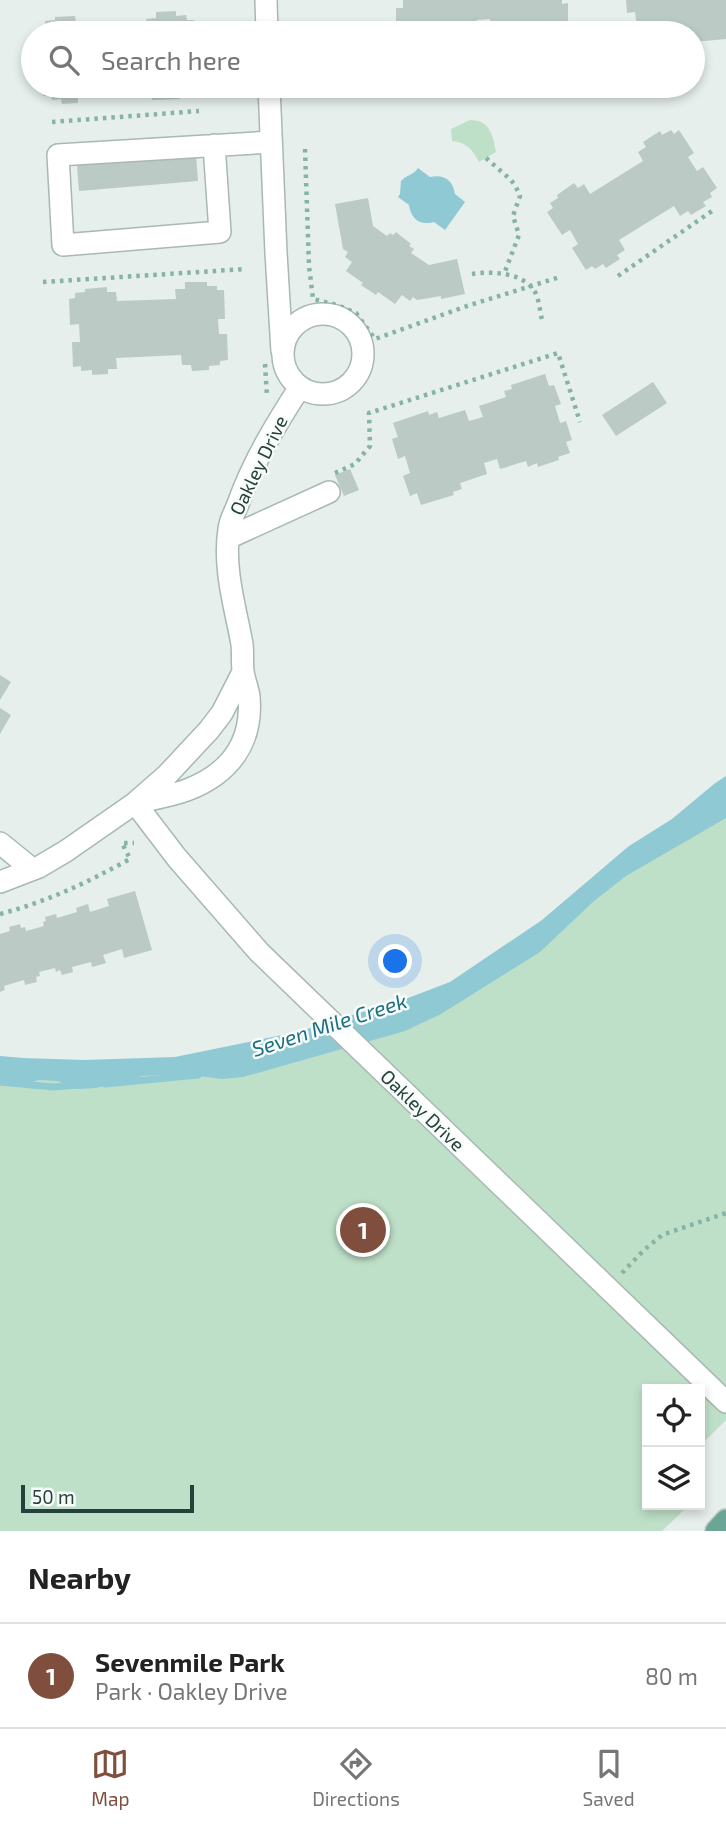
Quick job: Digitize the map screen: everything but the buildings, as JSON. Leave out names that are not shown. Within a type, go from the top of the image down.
[{"type":"main road","points":[[716,1531],[726,1520]]},
{"type":"street","points":[[266,0],[267,21]]},
{"type":"street","points":[[269,98],[276,267],[282,351],[286,371],[300,387],[314,393],[329,394],[341,390],[356,376],[361,366],[363,350],[360,338],[342,318],[317,314],[305,317],[293,326],[285,338],[282,351]]},
{"type":"street","points":[[214,145],[220,232],[63,245],[58,156],[214,145],[271,142]]},
{"type":"street","name":"Oakley Drive","points":[[300,387],[274,426],[243,488],[229,527],[228,575],[249,694],[249,719],[243,740],[234,758],[209,779],[187,790],[135,803],[177,858],[259,952],[726,1402]]},
{"type":"street","points":[[228,538],[332,483]]},
{"type":"street","points":[[0,882],[66,851],[135,803],[167,775],[209,730],[222,713],[243,672]]},
{"type":"street","points":[[0,843],[32,869]]},
{"type":"path","points":[[52,122],[199,111]]},
{"type":"path","points":[[305,149],[309,266],[313,299],[356,313],[375,340],[467,306],[560,277]]},
{"type":"path","points":[[486,158],[511,180],[520,196],[513,216],[519,235],[505,274]]},
{"type":"path","points":[[618,276],[712,211]]},
{"type":"path","points":[[43,282],[246,269]]},
{"type":"path","points":[[471,274],[493,272],[523,281],[536,292],[542,320]]},
{"type":"path","points":[[332,483],[355,464],[370,446],[369,413],[558,353],[580,422]]},
{"type":"path","points":[[0,914],[32,906],[83,884],[130,859],[122,843],[134,843]]},
{"type":"path","points":[[622,1273],[662,1235],[726,1213]]},
{"type":"green space","points":[[470,120],[486,126],[492,134],[495,146],[496,152],[479,162],[468,147],[452,141],[451,129]]},
{"type":"green space","points":[[726,797],[726,1420],[705,1441],[705,1384],[642,1384],[642,1510],[684,1510],[662,1531],[0,1531],[0,1056],[59,1071],[255,1059],[451,1001],[662,836]]},
{"type":"water","points":[[418,168],[430,177],[440,176],[447,179],[455,194],[465,202],[445,230],[434,222],[424,223],[417,220],[409,205],[398,197],[401,181]]},
{"type":"water","points":[[726,776],[726,818],[626,876],[594,901],[540,952],[441,1014],[405,1031],[243,1077],[222,1079],[184,1074],[143,1076],[96,1088],[79,1089],[57,1081],[39,1080],[20,1085],[0,1080],[0,1056],[84,1060],[175,1057],[297,1032],[408,998],[450,982],[542,920],[629,846],[672,819]]},
{"type":"waterway","name":"Seven Mile Creek","points":[[105,1084],[198,1075]]},
{"type":"waterway","name":"Seven Mile Creek","points":[[0,1082],[53,1087],[79,1085]]},
{"type":"place","name":"Sevenmile Park","points":[[363,1230]]}]
